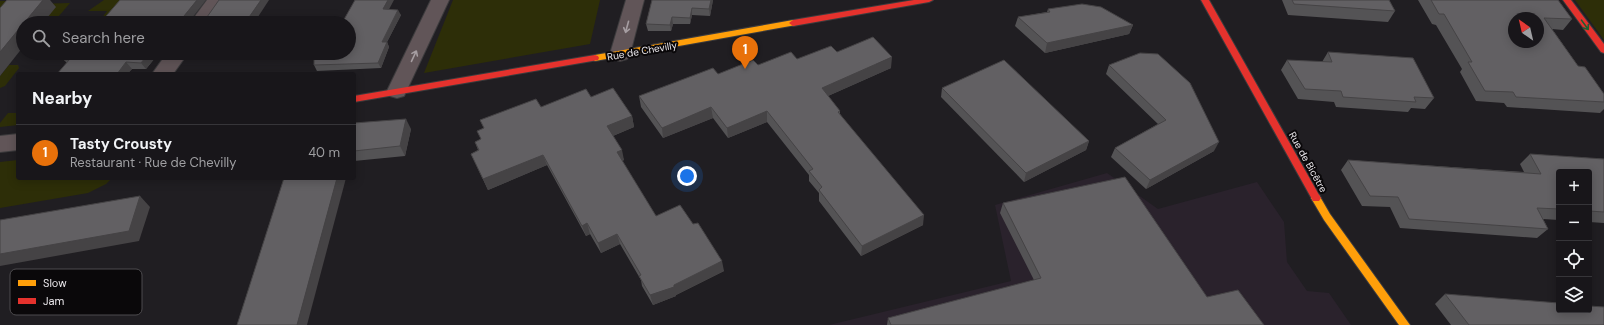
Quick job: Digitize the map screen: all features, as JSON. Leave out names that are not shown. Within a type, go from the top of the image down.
[{"type":"street","points":[[205,16],[217,0]]},
{"type":"street","points":[[397,91],[440,0]]},
{"type":"street","points":[[620,54],[635,0]]},
{"type":"street","name":"Rue de Chevilly","points":[[356,99],[929,0]]},
{"type":"street","name":"Rue de Bicêtre","points":[[1205,0],[1326,217],[1405,325]]},
{"type":"street","points":[[1567,0],[1604,50]]},
{"type":"street","points":[[164,72],[173,60]]},
{"type":"street","points":[[0,144],[16,142]]},
{"type":"shaded area","points":[[104,0],[128,0],[114,16],[103,16],[107,11],[88,11]]},
{"type":"shaded area","points":[[453,0],[600,0],[590,44],[424,73]]},
{"type":"shaded area","points":[[1575,0],[1604,0],[1604,40]]},
{"type":"shaded area","points":[[0,1],[9,1],[5,5],[70,3],[59,16],[48,16],[55,6],[20,7],[0,30]]},
{"type":"shaded area","points":[[9,65],[18,65],[19,68],[5,86],[0,88],[0,76]]},
{"type":"shaded area","points":[[8,113],[16,113],[16,125],[0,127],[0,123]]},
{"type":"shaded area","points":[[16,160],[16,180],[110,180],[106,184],[88,193],[0,208],[0,162]]},
{"type":"shaded area","points":[[1107,173],[1158,209],[1257,182],[1284,222],[1287,262],[1307,291],[1329,293],[1351,325],[829,325],[1011,281],[995,205]]},
{"type":"building","points":[[7,0],[43,0],[30,16],[16,16],[16,33],[0,52],[0,8]]},
{"type":"building","points":[[120,0],[197,0],[184,16],[106,16]]},
{"type":"building","points":[[219,0],[261,0],[250,16],[208,16]]},
{"type":"building","points":[[355,0],[388,0],[383,9],[398,10],[382,42],[387,42],[378,63],[314,65],[314,60],[356,60],[356,16],[346,16]]},
{"type":"building","points":[[652,0],[711,0],[709,9],[692,8],[690,18],[672,17],[670,25],[646,24]]},
{"type":"building","points":[[1292,0],[1389,0],[1395,11],[1294,4]]},
{"type":"building","points":[[1431,0],[1558,0],[1572,19],[1544,18],[1578,66],[1585,67],[1604,94],[1604,102],[1516,97],[1513,92],[1485,91],[1468,62],[1472,62],[1444,14],[1439,14]]},
{"type":"building","points":[[1082,4],[1101,7],[1133,25],[1047,43],[1018,17],[1050,12],[1048,9]]},
{"type":"building","points":[[873,37],[892,57],[822,88],[840,111],[838,112],[924,215],[862,246],[819,190],[822,187],[809,171],[813,169],[767,111],[727,128],[711,107],[662,128],[639,96],[713,68],[718,74],[753,60],[758,65],[791,52],[797,59],[831,46],[837,52]]},
{"type":"building","points":[[1328,52],[1413,58],[1434,98],[1414,97],[1416,102],[1343,97],[1341,91],[1305,89],[1287,60],[1332,62]]},
{"type":"building","points":[[1140,53],[1158,54],[1190,83],[1219,142],[1150,180],[1115,148],[1166,120],[1109,65]]},
{"type":"building","points":[[69,60],[143,60],[141,63],[126,62],[118,72],[59,72]]},
{"type":"building","points":[[1004,60],[1089,141],[1026,173],[942,88]]},
{"type":"building","points":[[613,88],[632,116],[607,126],[622,150],[617,152],[656,216],[680,205],[693,224],[698,223],[722,261],[674,285],[674,287],[650,295],[639,276],[641,275],[617,234],[598,243],[587,223],[582,226],[543,155],[483,179],[471,154],[479,150],[475,142],[481,139],[477,131],[484,128],[480,120],[536,99],[541,107],[586,89],[591,97]]},
{"type":"building","points":[[406,119],[400,146],[356,151],[356,123]]},
{"type":"building","points":[[1530,154],[1604,159],[1604,212],[1592,211],[1592,169],[1556,169],[1556,209],[1537,208],[1548,229],[1409,219],[1398,197],[1370,196],[1348,160],[1541,174]]},
{"type":"building","points":[[1125,177],[1207,297],[1238,290],[1264,325],[891,325],[888,318],[1041,278],[1003,203]]},
{"type":"building","points":[[283,180],[336,180],[297,325],[237,325]]},
{"type":"building","points":[[140,196],[129,231],[0,254],[0,220]]},
{"type":"building","points":[[1445,294],[1556,303],[1556,313],[1592,313],[1592,306],[1604,307],[1604,325],[1469,325]]},
{"type":"traffic: slow","points":[[595,58],[793,23]]},
{"type":"traffic: slow","points":[[1316,198],[1327,217],[1405,325]]},
{"type":"traffic: jam","points":[[793,23],[929,0]]},
{"type":"traffic: jam","points":[[1205,0],[1316,198]]},
{"type":"traffic: jam","points":[[1567,0],[1604,50]]},
{"type":"traffic: jam","points":[[356,99],[595,58]]},
{"type":"place","name":"Tasty Crousty","points":[[745,69]]}]
